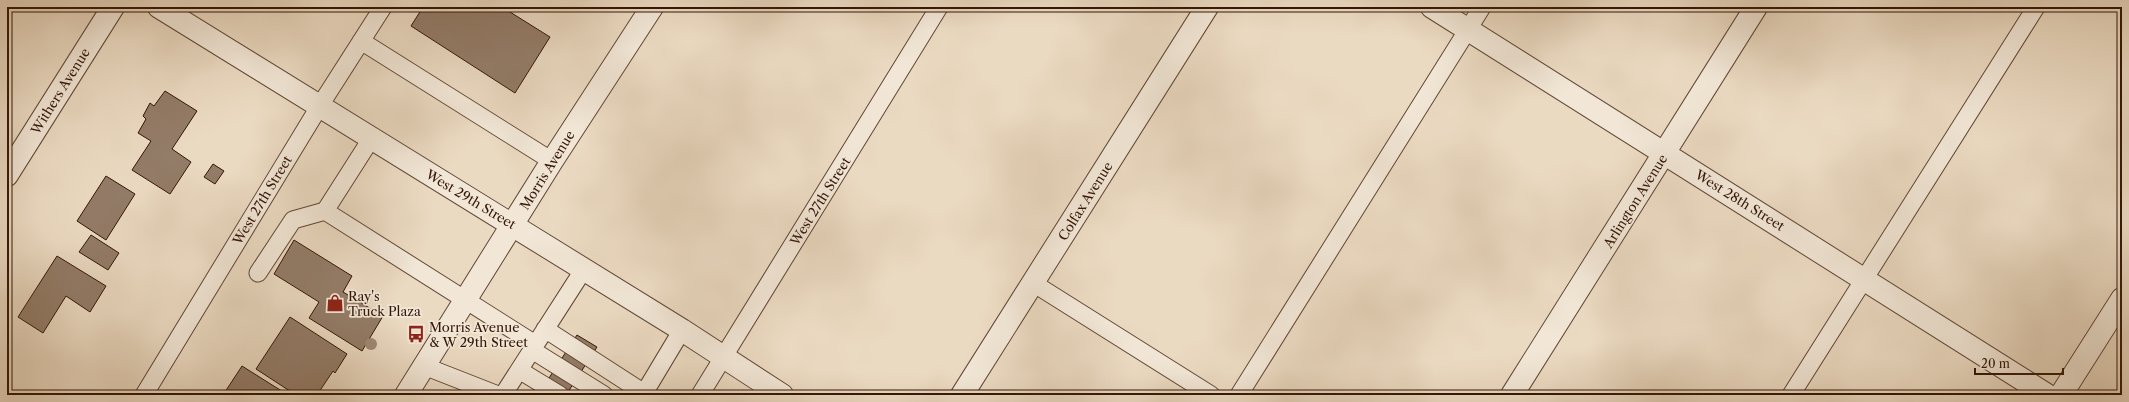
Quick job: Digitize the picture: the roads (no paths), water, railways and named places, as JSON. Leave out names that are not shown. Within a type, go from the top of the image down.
[{"type":"street","name":"Withers Avenue","points":[[7,175],[113,7]]},
{"type":"street","name":"West 29th Street","points":[[159,7],[371,139],[512,224],[682,330],[782,395]]},
{"type":"street","name":"Morris Avenue","points":[[406,395],[512,224],[652,7]]},
{"type":"street","name":"Colfax Avenue","points":[[962,395],[1208,7]]},
{"type":"street","name":"West 28th Street","points":[[1432,7],[2047,395]]},
{"type":"street","name":"Arlington Avenue","points":[[1512,395],[1756,7]]},
{"type":"street","points":[[2061,395],[2122,299]]},
{"type":"lane","name":"West 27th Street","points":[[144,395],[319,107],[383,7]]},
{"type":"lane","name":"West 27th Street","points":[[700,395],[939,7]]},
{"type":"lane","points":[[1240,395],[1482,7]]},
{"type":"lane","points":[[1791,395],[2036,7]]},
{"type":"lane","points":[[361,41],[552,161]]},
{"type":"lane","points":[[258,273],[293,220],[326,211],[371,139]]},
{"type":"lane","points":[[326,211],[465,300],[604,395]]},
{"type":"lane","points":[[503,395],[584,269]]},
{"type":"lane","points":[[1033,283],[1211,395]]},
{"type":"lane","points":[[545,329],[643,394],[682,330]]},
{"type":"lane","points":[[424,366],[498,395]]},
{"type":"lane","points":[[519,370],[560,395]]},
{"type":"place","name":"Ray's Truck Plaza","points":[[335,303]]},
{"type":"place","name":"Morris Avenue & W 29th Street","points":[[416,334]]}]
